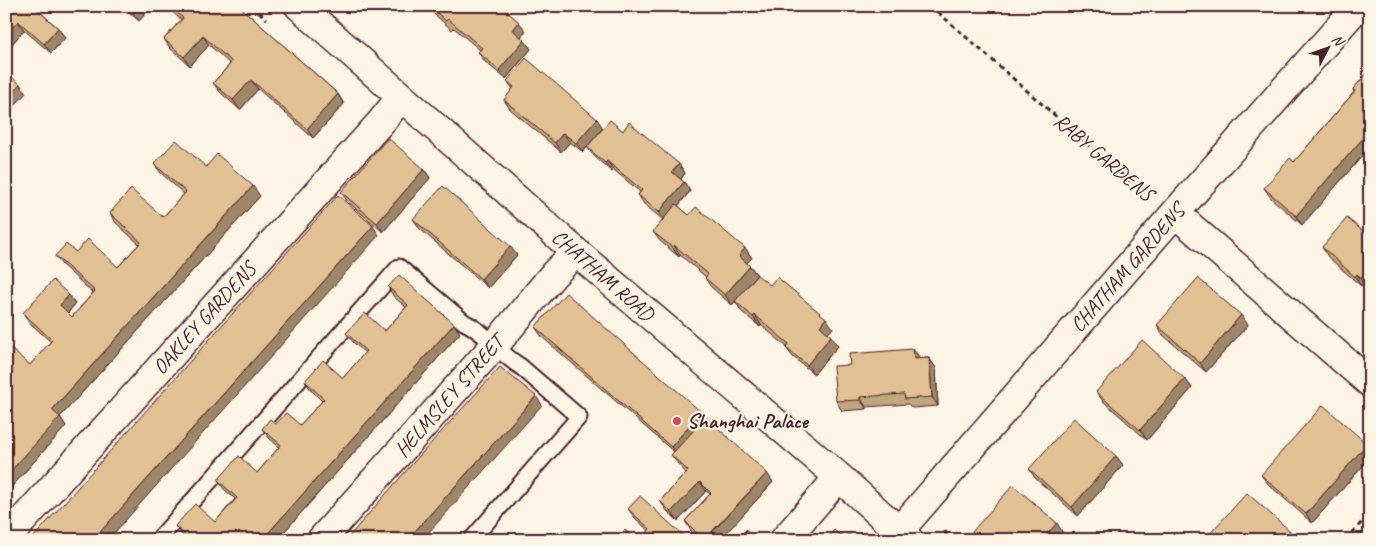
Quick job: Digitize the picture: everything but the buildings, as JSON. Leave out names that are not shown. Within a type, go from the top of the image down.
[{"type":"street","name":"CHATHAM ROAD","points":[[299,6],[576,252],[904,535]]},
{"type":"street","name":"CHATHAM GARDENS","points":[[904,535],[1175,212],[1358,6]]},
{"type":"street","name":"OAKLEY GARDENS","points":[[6,539],[381,122],[401,96]]},
{"type":"street","name":"RABY GARDENS","points":[[1175,212],[1370,383]]},
{"type":"street","name":"HELMSLEY STREET","points":[[321,540],[495,345],[554,274],[576,252]]},
{"type":"street","points":[[784,540],[839,477]]},
{"type":"lane","points":[[158,540],[399,267],[464,322],[472,326],[495,345],[510,360],[520,366],[579,417],[471,540]]},
{"type":"path","name":"RABY GARDENS","points":[[931,6],[1145,194],[1175,212]]},
{"type":"path","points":[[1346,540],[1370,513]]},
{"type":"path","points":[[945,528],[948,540]]},
{"type":"path","points":[[836,535],[854,536]]},
{"type":"place","name":"Shanghai Palace","points":[[677,421]]}]
